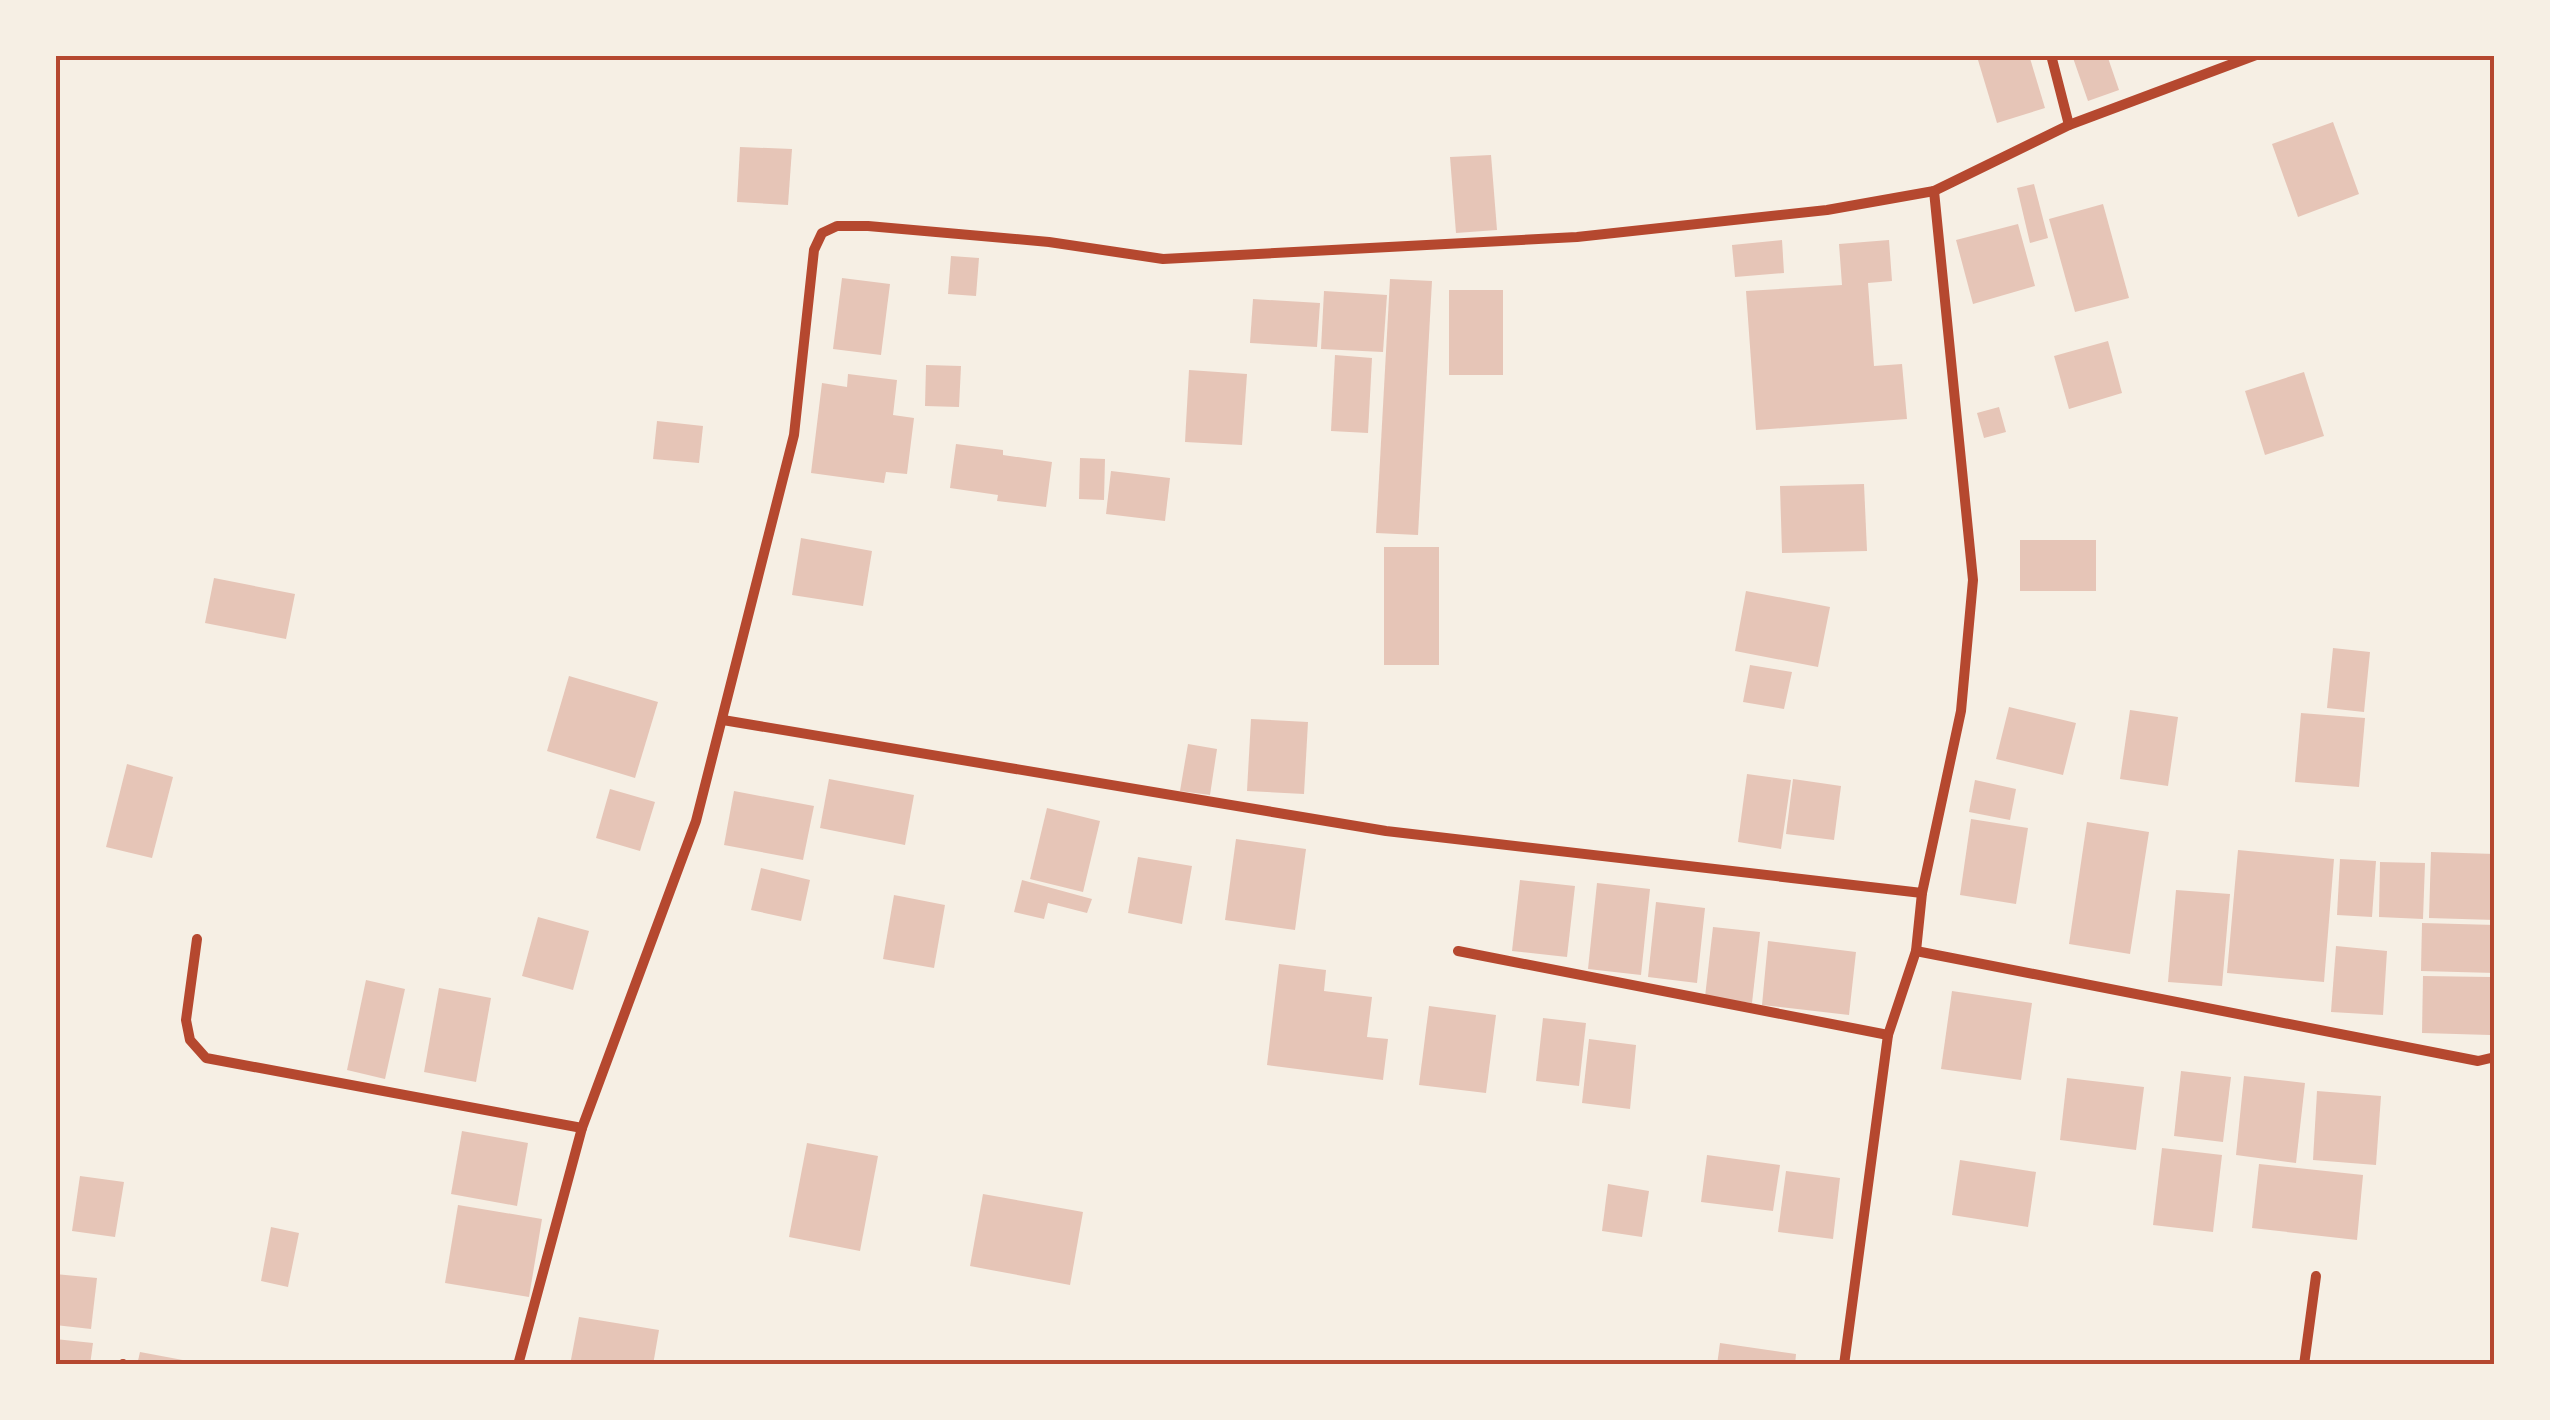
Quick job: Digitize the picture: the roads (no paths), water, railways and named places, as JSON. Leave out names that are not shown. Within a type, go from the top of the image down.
[{"type":"street","points":[[2051,55],[2069,126]]},
{"type":"street","points":[[518,1365],[582,1128],[696,821],[794,435],[814,250],[822,233],[837,226],[868,226],[1049,242],[1164,260],[1577,237],[1827,210],[1934,190],[2069,126],[2256,55]]},
{"type":"street","points":[[1844,1365],[1888,1035],[1916,951],[1922,893],[1961,711],[1973,580],[1934,190]]},
{"type":"street","points":[[723,720],[1386,830],[1922,893]]},
{"type":"street","points":[[197,939],[186,1020],[190,1040],[206,1058],[582,1128]]},
{"type":"street","points":[[1458,951],[1888,1035]]},
{"type":"street","points":[[1916,951],[2478,1061],[2495,1058]]},
{"type":"street","points":[[2304,1365],[2316,1276]]}]
